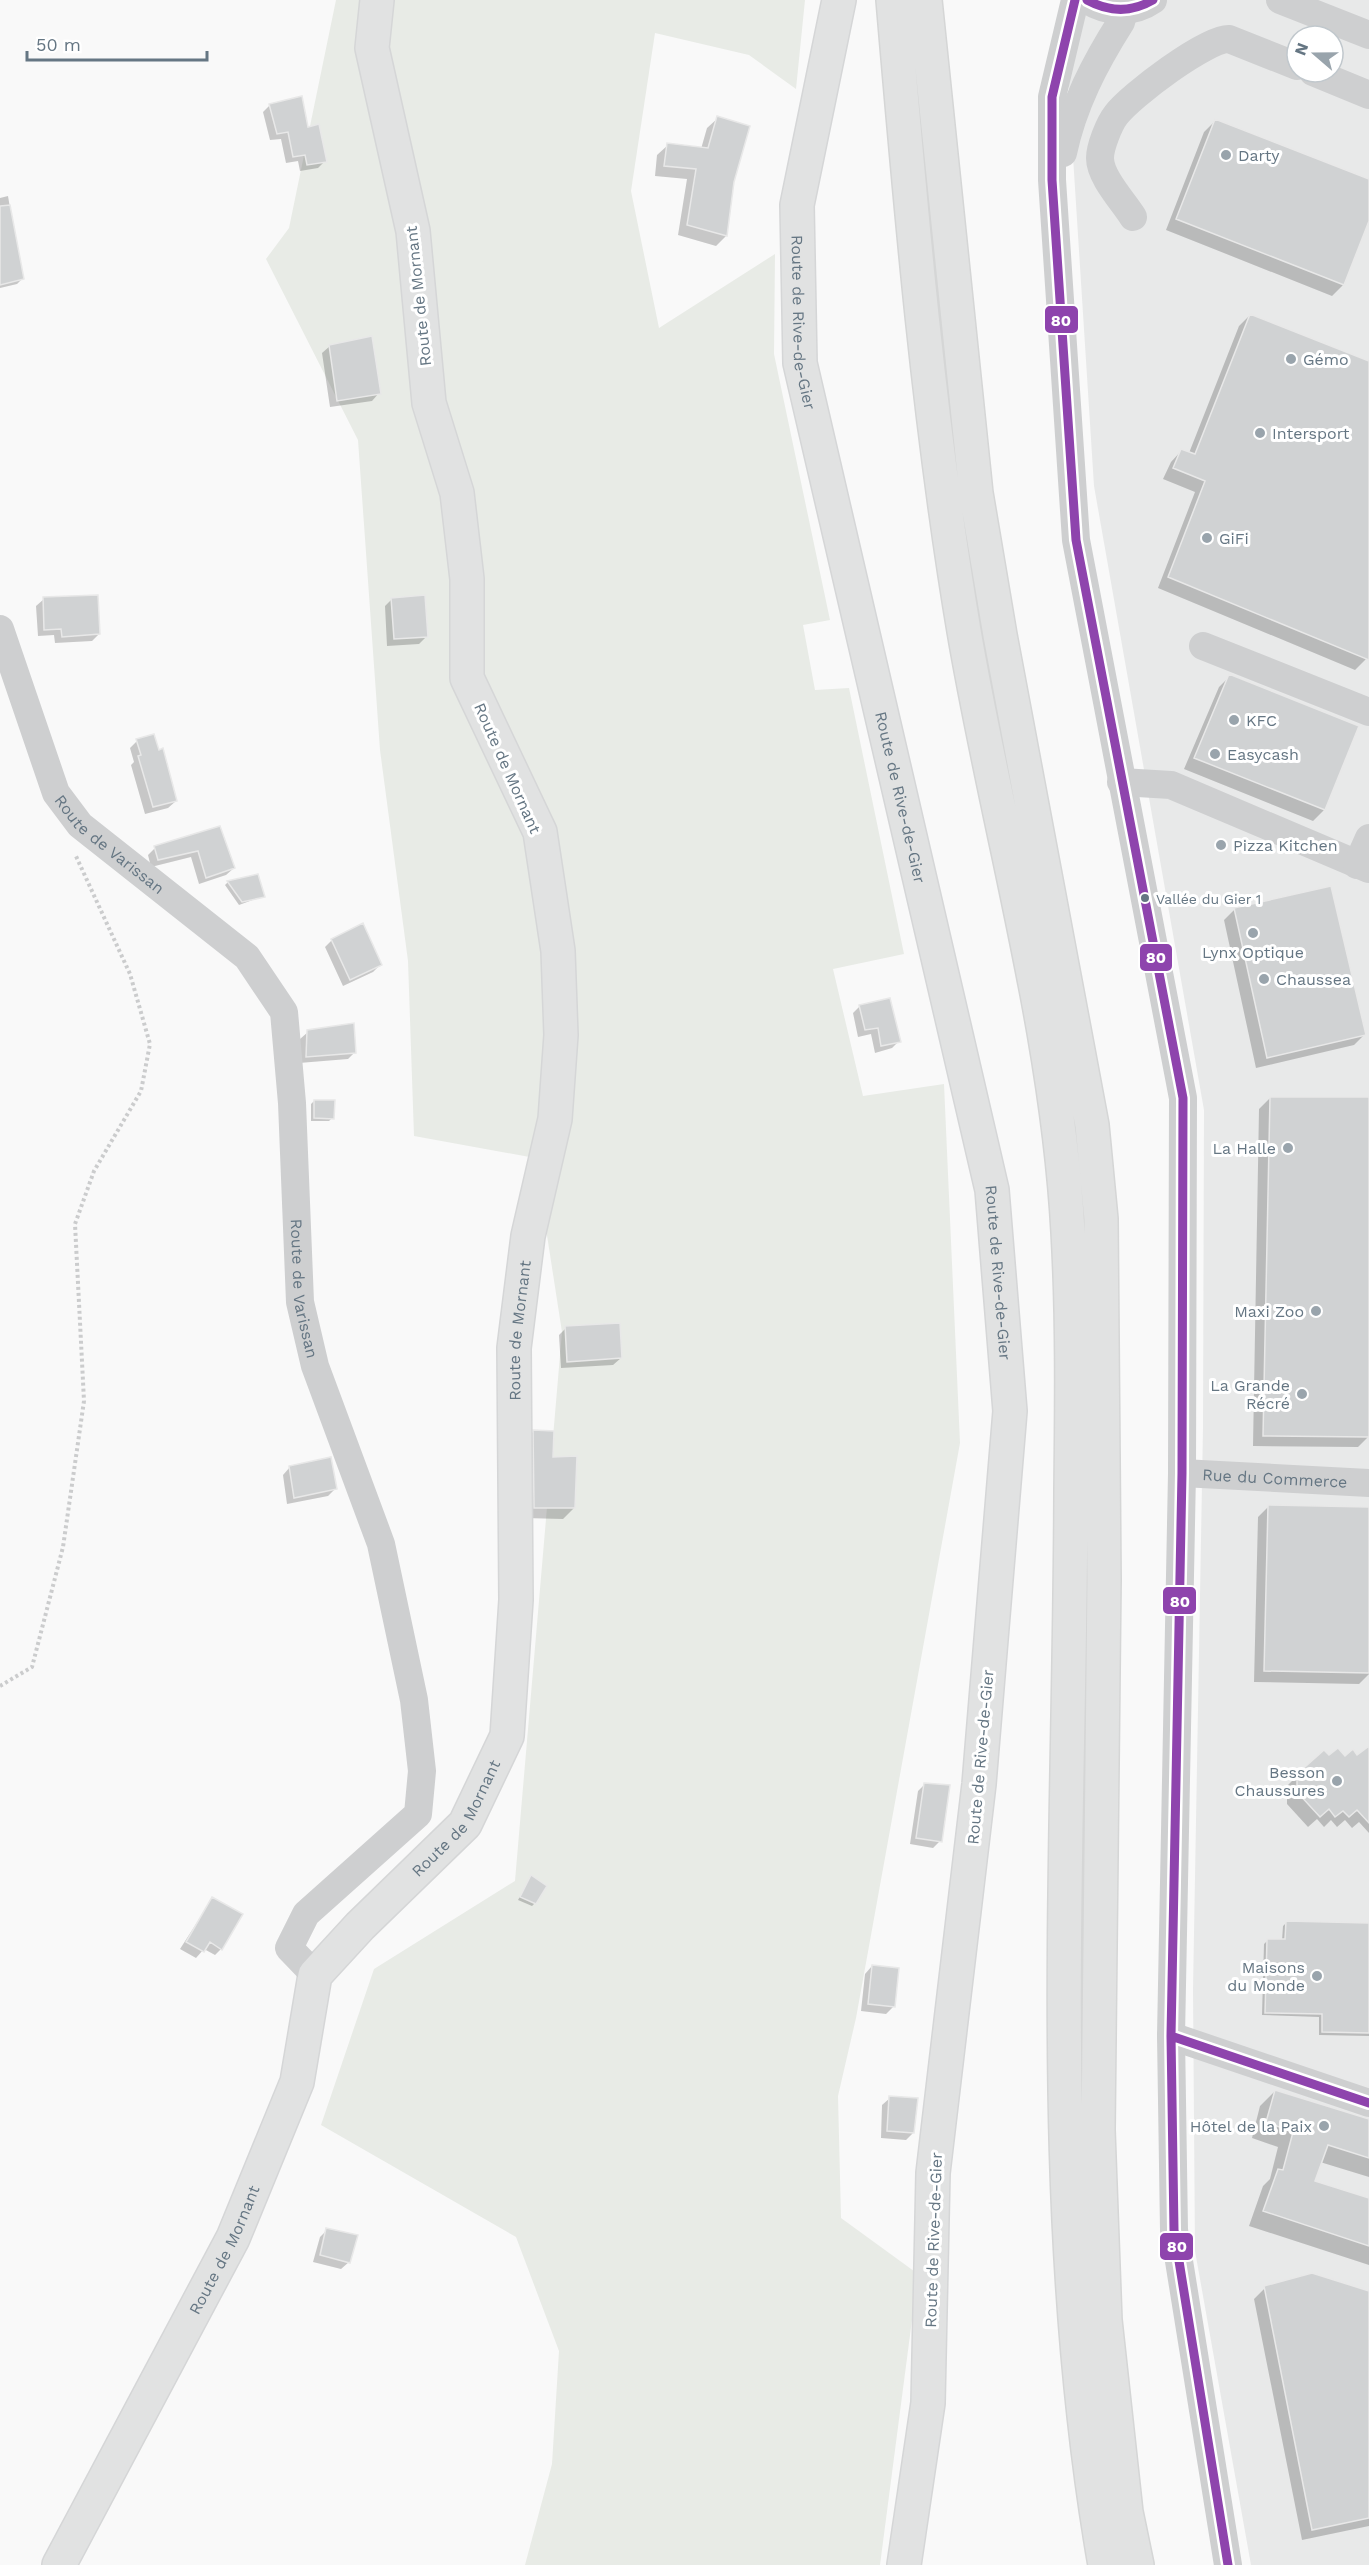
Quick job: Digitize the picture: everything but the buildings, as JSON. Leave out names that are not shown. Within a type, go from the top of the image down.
[{"type":"main road","name":"Route de Mornant","points":[[59,2565],[233,2238],[297,2082],[315,1975],[360,1926],[465,1824],[507,1736],[516,1600],[514,1348],[528,1236],[555,1119],[561,1035],[558,951],[540,832],[467,678],[467,579],[457,493],[429,403],[413,231],[372,48],[377,0]]},
{"type":"main road","name":"Route de Rive-de-Gier","points":[[839,0],[797,205],[800,363],[992,1190],[1010,1411],[979,1784],[933,2173],[928,2403],[904,2565]]},
{"type":"main road","points":[[893,0],[928,373],[942,489],[965,636],[1044,1038],[1064,1174],[1072,1330],[1064,2125],[1076,2336],[1105,2565]]},
{"type":"main road","points":[[925,0],[976,493],[1002,646],[1092,1125],[1101,1219],[1104,1580],[1098,2130],[1105,2320],[1126,2512],[1137,2565]]},
{"type":"street","points":[[1075,0],[1052,97],[1052,180],[1076,540],[1121,782],[1149,910],[1184,1098],[1182,1473],[1171,2036],[1174,2230],[1228,2565]]},
{"type":"street","points":[[1087,0],[1098,7],[1124,11],[1146,5],[1153,0]]},
{"type":"street","points":[[1280,0],[1369,35]]},
{"type":"street","points":[[1052,180],[1084,88],[1121,22],[1124,11]]},
{"type":"street","points":[[1133,217],[1100,164],[1100,154],[1115,116],[1132,99],[1205,45],[1219,38],[1229,39],[1285,61]]},
{"type":"street","points":[[1343,84],[1369,94]]},
{"type":"street","points":[[1084,88],[1115,116]]},
{"type":"street","name":"Route de Varissan","points":[[0,628],[56,793],[80,825],[247,957],[284,1012],[292,1103],[300,1302],[315,1366],[381,1544],[414,1700],[422,1771],[418,1814],[306,1914],[289,1948],[315,1975]]},
{"type":"street","points":[[1203,646],[1369,712]]},
{"type":"street","points":[[1121,782],[1171,785],[1363,867],[1369,838]]},
{"type":"street","name":"Rue du Commerce","points":[[1182,1473],[1369,1482]]},
{"type":"street","points":[[1171,2036],[1369,2103]]},
{"type":"path","points":[[0,1686],[32,1667],[63,1547],[84,1401],[75,1224],[94,1171],[141,1091],[150,1044],[130,974],[73,849]]},
{"type":"shaded area","points":[[336,0],[805,0],[796,89],[749,55],[655,33],[631,191],[659,328],[775,254],[774,354],[830,620],[803,625],[815,690],[849,688],[904,954],[833,969],[863,1096],[944,1084],[960,1443],[856,2018],[838,2096],[841,2218],[918,2274],[880,2565],[525,2565],[552,2464],[559,2351],[516,2237],[321,2125],[374,1969],[515,1881],[562,1332],[535,1158],[414,1136],[408,961],[380,750],[358,440],[266,259],[289,228]]},
{"type":"shaded area","points":[[1063,0],[1369,0],[1369,2565],[1251,2565],[1195,2251],[1193,1990],[1203,1427],[1204,1110],[1094,486]]},
{"type":"transit line","name":"80","points":[[1075,0],[1052,97],[1052,180],[1076,540],[1183,1098],[1182,1473],[1171,2036],[1174,2230],[1228,2565]]},
{"type":"transit line","name":"80","points":[[1087,0],[1112,9],[1128,9],[1153,0]]},
{"type":"transit line","name":"80","points":[[1171,2036],[1369,2103]]},
{"type":"place","name":"Darty","points":[[1226,155]]},
{"type":"place","name":"Gémo","points":[[1291,359]]},
{"type":"place","name":"Intersport","points":[[1260,433]]},
{"type":"place","name":"GiFi","points":[[1207,538]]},
{"type":"place","name":"KFC","points":[[1234,720]]},
{"type":"place","name":"Easycash","points":[[1215,754]]},
{"type":"place","name":"Pizza Kitchen","points":[[1221,845]]},
{"type":"place","name":"Vallée du Gier 1","points":[[1145,898]]},
{"type":"place","name":"Lynx Optique","points":[[1253,933]]},
{"type":"place","name":"Chaussea","points":[[1264,979]]},
{"type":"place","name":"La Halle","points":[[1288,1148]]},
{"type":"place","name":"Maxi Zoo","points":[[1316,1311]]},
{"type":"place","name":"La Grande Récré","points":[[1302,1394]]},
{"type":"place","name":"Besson Chaussures","points":[[1337,1781]]},
{"type":"place","name":"Maisons du Monde","points":[[1317,1976]]},
{"type":"place","name":"Hôtel de la Paix","points":[[1324,2126]]}]
